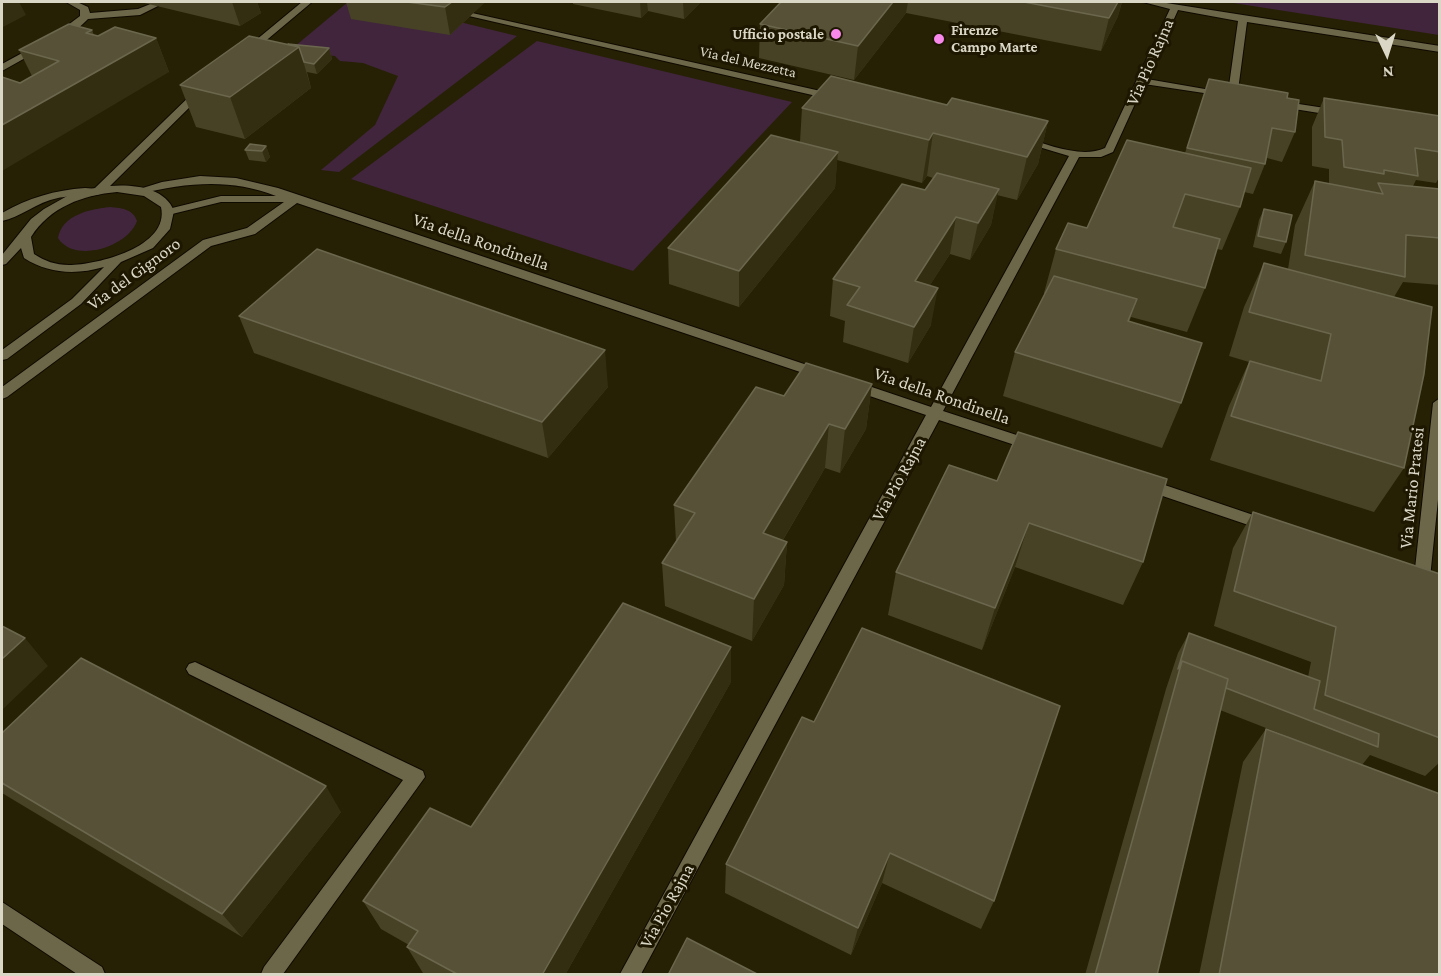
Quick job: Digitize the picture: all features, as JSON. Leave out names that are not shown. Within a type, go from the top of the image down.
[{"type":"street","points":[[71,2],[85,9],[85,16]]},
{"type":"street","points":[[238,60],[307,2]]},
{"type":"street","name":"Via del Mezzetta","points":[[413,2],[839,99]]},
{"type":"street","points":[[1148,2],[1440,49]]},
{"type":"street","points":[[2,68],[66,33],[85,16],[140,12],[153,6]]},
{"type":"street","name":"Via Pio Rajna","points":[[630,975],[1076,153],[1096,155],[1109,150],[1175,8]]},
{"type":"street","points":[[1142,81],[1238,97],[1243,19]]},
{"type":"street","name":"Via del Gignoro","points":[[2,261],[25,237],[35,221],[53,208],[74,198],[98,192],[165,124],[212,82]]},
{"type":"street","points":[[1264,101],[1346,115]]},
{"type":"street","points":[[1013,138],[1076,153]]},
{"type":"street","name":"Via della Rondinella","points":[[139,191],[175,183],[226,179],[263,186],[1050,452]]},
{"type":"street","name":"Via del Gignoro","points":[[2,218],[26,204],[52,195],[78,190],[139,191],[156,197],[166,206],[168,212],[168,221],[155,240],[116,261],[82,268],[49,266],[29,256],[25,249],[25,237]]},
{"type":"street","name":"Via della Rondinella","points":[[168,212],[221,199],[296,199]]},
{"type":"street","name":"Via del Gignoro","points":[[2,394],[207,243],[251,231],[296,199]]},
{"type":"street","name":"Via del Gignoro","points":[[2,356],[84,297],[116,261]]},
{"type":"street","name":"Via Mario Pratesi","points":[[1440,403],[1416,576],[1440,584]]},
{"type":"street","points":[[1128,478],[1275,528]]},
{"type":"street","points":[[195,669],[416,777],[270,975]]},
{"type":"street","points":[[2,912],[95,975]]},
{"type":"shaded area","points":[[348,2],[378,2],[517,36],[339,172],[321,170],[375,125],[398,76],[363,63],[340,61],[335,56],[312,54],[294,47]]},
{"type":"shaded area","points":[[1227,2],[1439,2],[1439,35]]},
{"type":"shaded area","points":[[537,41],[792,102],[633,271],[351,179]]},
{"type":"shaded area","points":[[110,207],[130,212],[137,221],[132,230],[112,245],[88,251],[76,250],[66,246],[58,238],[65,224],[71,219],[94,209]]},
{"type":"building","points":[[407,2],[452,2],[445,7]]},
{"type":"building","points":[[781,2],[893,2],[858,46],[760,24]]},
{"type":"building","points":[[1024,2],[1118,2],[1109,18]]},
{"type":"building","points":[[69,24],[92,30],[86,33],[98,36],[115,27],[156,38],[2,125],[2,77],[20,83],[59,61],[19,50]]},
{"type":"building","points":[[249,36],[299,47],[230,97],[180,85]]},
{"type":"building","points":[[288,44],[329,48],[314,64],[304,62],[299,47]]},
{"type":"building","points":[[831,76],[947,105],[952,98],[1048,121],[1027,157],[933,133],[929,140],[802,108]]},
{"type":"building","points":[[1209,79],[1288,93],[1287,98],[1299,100],[1295,132],[1272,128],[1265,164],[1187,148]]},
{"type":"building","points":[[1324,98],[1440,116],[1440,152],[1415,148],[1418,176],[1384,170],[1384,174],[1344,167],[1342,140],[1325,137]]},
{"type":"building","points":[[771,135],[838,152],[739,271],[668,248]]},
{"type":"building","points":[[1127,140],[1251,168],[1240,207],[1185,194],[1173,227],[1220,239],[1205,288],[1056,249],[1068,223],[1087,228]]},
{"type":"building","points":[[250,144],[266,146],[262,151],[245,150]]},
{"type":"building","points":[[937,173],[999,189],[978,223],[956,217],[915,281],[938,288],[914,327],[847,305],[860,287],[833,279],[902,184],[925,190]]},
{"type":"building","points":[[1315,181],[1383,194],[1378,183],[1440,189],[1440,238],[1406,235],[1405,277],[1305,255]]},
{"type":"building","points":[[1264,209],[1292,215],[1286,242],[1258,236]]},
{"type":"building","points":[[317,249],[605,350],[542,422],[239,316]]},
{"type":"building","points":[[1264,263],[1432,307],[1424,374],[1404,468],[1231,416],[1250,361],[1321,381],[1331,334],[1249,312]]},
{"type":"building","points":[[1054,276],[1137,299],[1128,321],[1202,343],[1181,403],[1015,352]]},
{"type":"building","points":[[806,363],[872,384],[845,429],[829,424],[763,533],[787,542],[754,599],[662,563],[695,513],[674,505],[756,387],[784,396]]},
{"type":"building","points":[[1018,432],[1167,479],[1143,562],[1029,523],[995,608],[896,572],[949,465],[997,481]]},
{"type":"building","points":[[1253,512],[1440,574],[1440,738],[1325,695],[1336,627],[1234,591]]},
{"type":"building","points":[[623,603],[731,647],[542,975],[459,975],[407,947],[418,931],[363,901],[430,808],[471,827]]},
{"type":"building","points":[[2,626],[25,638],[2,659]]},
{"type":"building","points":[[862,628],[1060,706],[994,901],[890,853],[858,928],[726,864],[802,717],[814,722]]},
{"type":"building","points":[[1189,633],[1320,681],[1314,709],[1379,734],[1378,747],[1226,688],[1228,679],[1182,661],[1178,669]]},
{"type":"building","points":[[81,658],[326,786],[222,914],[2,783],[2,733]]},
{"type":"building","points":[[1182,661],[1228,679],[1157,975],[1095,975]]},
{"type":"building","points":[[1266,729],[1440,794],[1439,975],[1219,975]]},
{"type":"building","points":[[687,938],[759,975],[668,975]]},
{"type":"place","name":"Ufficio postale","points":[[836,34]]},
{"type":"place","name":"Firenze Campo Marte","points":[[939,39]]}]
